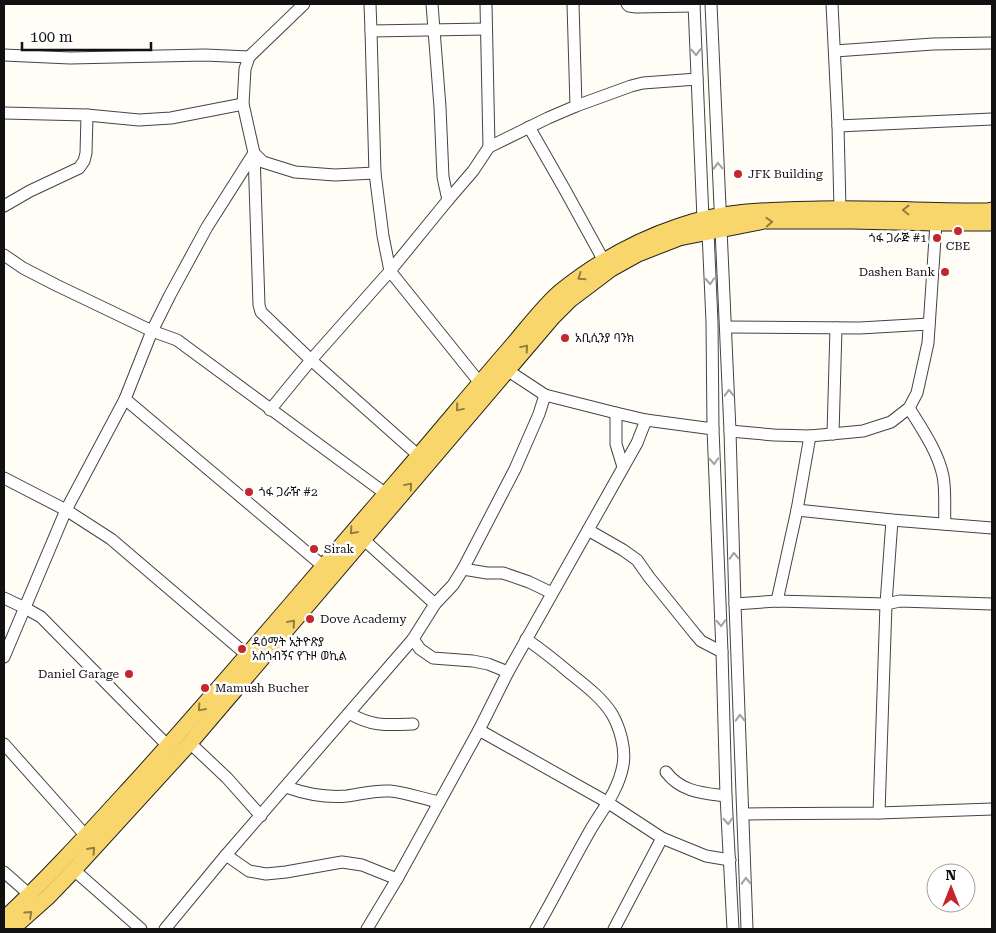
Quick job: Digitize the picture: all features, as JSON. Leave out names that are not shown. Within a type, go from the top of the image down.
[{"type":"main road","points":[[4,919],[30,895],[86,836],[168,746],[419,456],[484,388],[507,370],[570,300],[611,269],[638,254],[713,224],[763,210],[992,210]]},
{"type":"main road","points":[[12,929],[47,898],[74,870],[190,743],[364,539],[562,290],[604,261],[634,244],[677,226],[764,221],[992,223]]},
{"type":"street","points":[[304,4],[248,57],[245,69],[242,104],[254,153],[259,305],[261,312],[311,360],[419,456]]},
{"type":"street","points":[[370,4],[375,173],[383,236],[390,271],[484,388]]},
{"type":"street","points":[[432,4],[443,177],[448,200]]},
{"type":"street","points":[[486,4],[489,147]]},
{"type":"street","points":[[573,4],[576,106]]},
{"type":"street","points":[[627,4],[628,6],[636,7],[694,5],[697,79],[726,327],[747,929]]},
{"type":"street","points":[[710,4],[713,429],[726,796],[733,929]]},
{"type":"street","points":[[832,4],[840,209]]},
{"type":"street","points":[[371,31],[486,29]]},
{"type":"street","points":[[835,51],[933,44],[992,43]]},
{"type":"street","points":[[4,55],[70,58],[205,55],[248,57]]},
{"type":"street","points":[[270,410],[311,360],[390,271],[473,171],[489,147],[576,106],[631,86],[643,83],[697,79]]},
{"type":"street","points":[[4,112],[88,115],[139,120],[171,118],[242,104]]},
{"type":"street","points":[[4,206],[30,191],[79,168],[84,161],[86,153],[88,115]]},
{"type":"street","points":[[838,126],[992,119]]},
{"type":"street","points":[[529,127],[604,261]]},
{"type":"street","points":[[254,153],[263,162],[295,172],[335,175],[375,173]]},
{"type":"street","points":[[4,657],[66,510],[125,399],[152,330],[207,227],[254,153]]},
{"type":"street","points":[[730,431],[810,436],[863,431],[891,422],[909,408],[917,393],[928,343],[936,223]]},
{"type":"street","points":[[4,255],[56,286],[177,340],[386,494]]},
{"type":"street","points":[[726,327],[860,328],[929,324]]},
{"type":"street","points":[[833,434],[836,328]]},
{"type":"street","points":[[507,370],[545,395],[646,420],[713,429]]},
{"type":"street","points":[[165,929],[226,855],[412,639],[435,604],[453,584],[463,569],[515,469],[539,414],[545,395]]},
{"type":"street","points":[[125,399],[323,566]]},
{"type":"street","points":[[909,408],[939,463],[943,477],[945,524]]},
{"type":"street","points":[[616,413],[616,444],[622,467]]},
{"type":"street","points":[[367,929],[397,879],[479,730],[526,639],[637,443],[646,420]]},
{"type":"street","points":[[778,601],[810,436]]},
{"type":"street","points":[[4,478],[66,510],[111,539],[247,655]]},
{"type":"street","points":[[797,510],[992,528]]},
{"type":"street","points":[[879,813],[886,604],[892,520]]},
{"type":"street","points":[[588,530],[637,560],[648,577],[701,641],[722,652]]},
{"type":"street","points":[[364,539],[435,604]]},
{"type":"street","points":[[463,569],[486,573],[504,573],[552,593]]},
{"type":"street","points":[[4,598],[41,617],[168,746]]},
{"type":"street","points":[[735,604],[778,601],[886,604],[900,600],[992,604]]},
{"type":"street","points":[[412,639],[420,649],[433,658],[473,661],[488,664],[508,672]]},
{"type":"street","points":[[526,639],[598,697],[612,714],[622,742],[624,764],[619,782],[536,929]]},
{"type":"street","points":[[349,713],[373,724],[413,724]]},
{"type":"street","points":[[479,730],[607,802],[662,838],[706,856],[730,860]]},
{"type":"street","points":[[190,743],[227,778],[261,816]]},
{"type":"street","points":[[4,744],[86,836]]},
{"type":"street","points":[[666,772],[672,780],[689,789],[707,794],[726,796]]},
{"type":"street","points":[[286,787],[325,796],[346,796],[390,791],[439,802]]},
{"type":"street","points":[[744,814],[879,813],[992,809]]},
{"type":"street","points":[[614,929],[662,838]]},
{"type":"street","points":[[226,855],[249,870],[266,874],[342,862],[362,865],[397,879]]},
{"type":"street","points":[[74,870],[141,929]]},
{"type":"street","points":[[4,872],[30,895]]},
{"type":"place","name":"JFK Building","points":[[738,174]]},
{"type":"place","name":"CBE","points":[[958,231]]},
{"type":"place","name":"ጎፋ ጋራጅ #1","points":[[937,238]]},
{"type":"place","name":"Dashen Bank","points":[[945,272]]},
{"type":"place","name":"አቢሲንያ ባንክ","points":[[565,338]]},
{"type":"place","name":"ጎፋ ጋራዥ #2","points":[[249,492]]},
{"type":"place","name":"Sirak","points":[[314,549]]},
{"type":"place","name":"Dove Academy","points":[[310,619]]},
{"type":"place","name":"ዳዕማት ኢትዮጽያ አስጎብኝና የጉዞ ወኪል","points":[[242,649]]},
{"type":"place","name":"Daniel Garage","points":[[129,674]]},
{"type":"place","name":"Mamush Bucher","points":[[205,688]]}]
